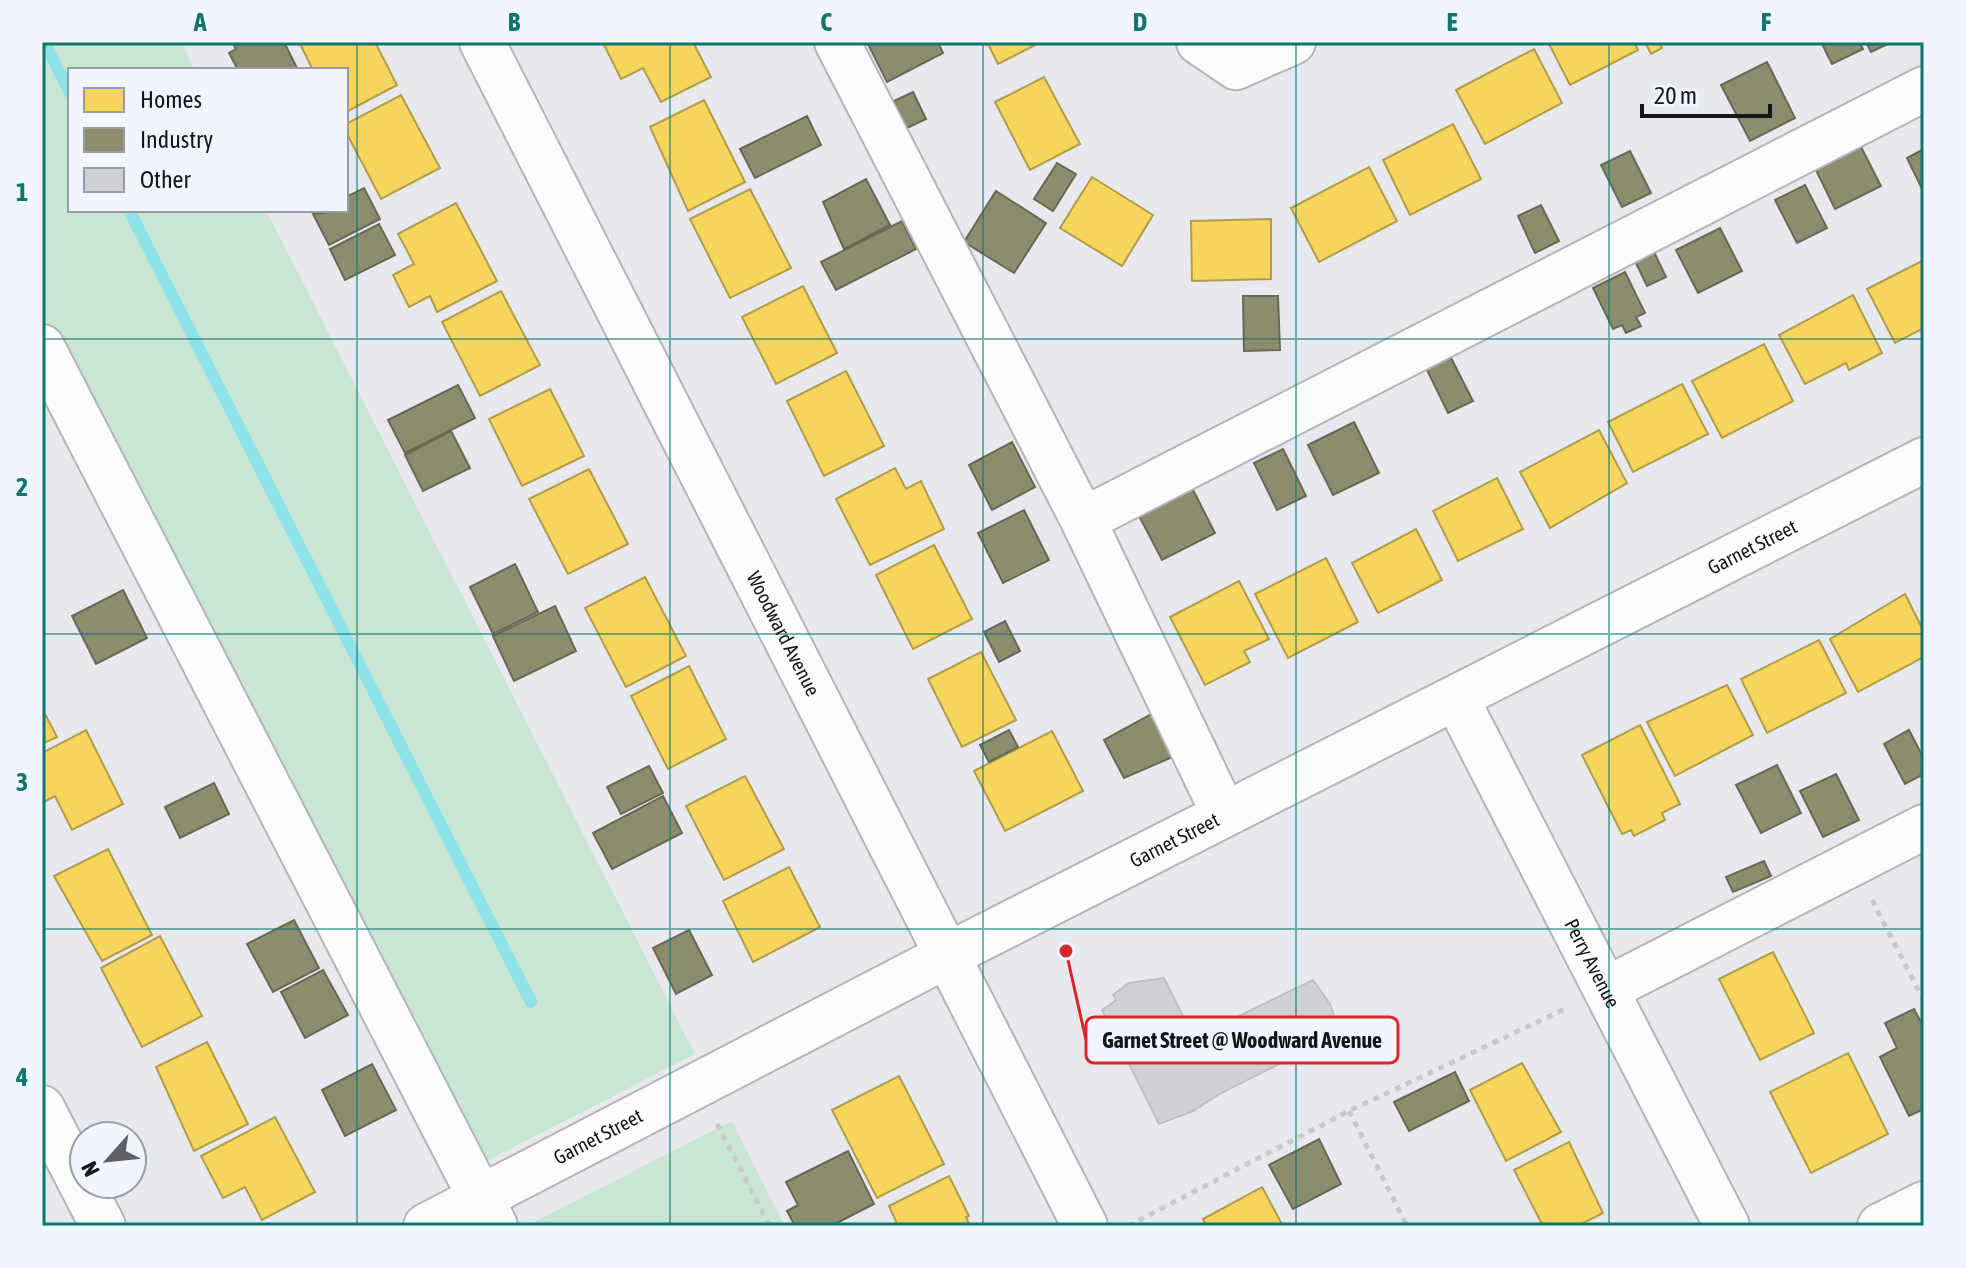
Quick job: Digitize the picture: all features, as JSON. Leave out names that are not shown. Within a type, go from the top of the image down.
[{"type":"street","name":"Woodward Avenue","points":[[482,42],[1085,1226]]},
{"type":"street","points":[[837,42],[1083,520],[1224,814]]},
{"type":"street","points":[[1199,42],[1236,67],[1293,42]]},
{"type":"street","points":[[1083,520],[1924,89]]},
{"type":"street","points":[[42,347],[488,1212]]},
{"type":"street","name":"Garnet Street","points":[[426,1226],[488,1212],[698,1086],[946,956],[1224,814],[1457,700],[1924,460]]},
{"type":"street","name":"Perry Avenue","points":[[1457,700],[1727,1226]]},
{"type":"street","points":[[1607,989],[1924,827]]},
{"type":"street","points":[[42,1108],[103,1226]]},
{"type":"street","points":[[1880,1226],[1924,1204]]},
{"type":"path","points":[[1853,863],[1924,1001]]},
{"type":"path","points":[[1127,1226],[1349,1111],[1607,989]]},
{"type":"path","points":[[698,1086],[770,1226]]},
{"type":"path","points":[[1349,1111],[1407,1226]]},
{"type":"green space","points":[[42,42],[181,42],[194,68],[68,68],[68,212],[267,212],[695,1054],[467,1171],[42,347]]},
{"type":"green space","points":[[732,1121],[785,1226],[526,1226]]},
{"type":"building: Homes","points":[[299,42],[375,42],[397,85],[348,111],[348,68],[312,68]]},
{"type":"building: Homes","points":[[693,42],[711,77],[661,102],[643,68],[621,79],[603,43]]},
{"type":"building: Homes","points":[[987,42],[1041,42],[998,64]]},
{"type":"building: Homes","points":[[1548,42],[1634,42],[1638,50],[1570,85]]},
{"type":"building: Homes","points":[[1645,42],[1659,42],[1662,48],[1651,54]]},
{"type":"building: Homes","points":[[1534,49],[1562,103],[1485,144],[1456,90]]},
{"type":"building: Homes","points":[[1044,77],[1080,144],[1030,170],[995,102]]},
{"type":"building: Homes","points":[[401,95],[440,168],[381,199],[348,136],[348,123]]},
{"type":"building: Homes","points":[[704,100],[745,182],[688,211],[650,127]]},
{"type":"building: Homes","points":[[1453,124],[1481,179],[1410,215],[1383,160]]},
{"type":"building: Homes","points":[[1369,167],[1397,221],[1319,262],[1291,208]]},
{"type":"building: Homes","points":[[1092,177],[1153,215],[1122,266],[1060,228]]},
{"type":"building: Homes","points":[[750,189],[791,268],[730,298],[690,219]]},
{"type":"building: Homes","points":[[456,203],[497,281],[437,312],[430,296],[409,307],[393,275],[414,264],[398,234]]},
{"type":"building: Homes","points":[[1271,219],[1271,279],[1192,281],[1191,221]]},
{"type":"building: Homes","points":[[1924,260],[1924,328],[1895,343],[1867,289]]},
{"type":"building: Homes","points":[[803,286],[837,353],[776,384],[742,317]]},
{"type":"building: Homes","points":[[501,291],[540,365],[480,396],[442,322]]},
{"type":"building: Homes","points":[[1853,295],[1882,353],[1849,370],[1846,363],[1805,384],[1779,335]]},
{"type":"building: Homes","points":[[1764,344],[1793,401],[1722,438],[1692,381]]},
{"type":"building: Homes","points":[[846,371],[884,446],[824,476],[787,401]]},
{"type":"building: Homes","points":[[1682,384],[1708,434],[1633,472],[1608,422]]},
{"type":"building: Homes","points":[[550,389],[584,456],[522,486],[489,419]]},
{"type":"building: Homes","points":[[1599,430],[1627,483],[1550,528],[1520,472]]},
{"type":"building: Homes","points":[[895,468],[906,489],[921,481],[944,529],[870,565],[836,499]]},
{"type":"building: Homes","points":[[589,469],[628,544],[568,574],[529,499]]},
{"type":"building: Homes","points":[[1497,478],[1523,529],[1458,561],[1433,511]]},
{"type":"building: Homes","points":[[1416,529],[1442,580],[1378,613],[1352,563]]},
{"type":"building: Homes","points":[[934,545],[972,619],[913,649],[876,575]]},
{"type":"building: Homes","points":[[1326,558],[1358,622],[1288,658],[1255,594]]},
{"type":"building: Homes","points":[[645,577],[686,656],[626,687],[585,608]]},
{"type":"building: Homes","points":[[1239,581],[1269,639],[1244,651],[1250,662],[1205,685],[1170,617]]},
{"type":"building: Homes","points":[[1905,594],[1924,632],[1924,657],[1858,692],[1830,639]]},
{"type":"building: Homes","points":[[1819,640],[1846,693],[1767,733],[1741,679]]},
{"type":"building: Homes","points":[[981,652],[1016,720],[962,747],[928,679]]},
{"type":"building: Homes","points":[[689,666],[726,739],[668,769],[631,696]]},
{"type":"building: Homes","points":[[1727,685],[1753,735],[1675,776],[1647,722]]},
{"type":"building: Homes","points":[[42,708],[57,737],[42,744]]},
{"type":"building: Homes","points":[[1640,725],[1680,804],[1662,813],[1665,820],[1634,836],[1631,830],[1622,834],[1582,755]]},
{"type":"building: Homes","points":[[86,730],[123,804],[72,830],[55,796],[42,803],[42,753]]},
{"type":"building: Homes","points":[[1052,731],[1083,791],[1005,831],[974,771]]},
{"type":"building: Homes","points":[[745,776],[784,849],[724,880],[686,806]]},
{"type":"building: Homes","points":[[108,849],[152,935],[102,961],[54,876]]},
{"type":"building: Homes","points":[[789,867],[820,927],[753,962],[723,901]]},
{"type":"building: Homes","points":[[160,936],[202,1016],[142,1047],[101,968]]},
{"type":"building: Homes","points":[[1773,952],[1814,1033],[1760,1060],[1719,979]]},
{"type":"building: Homes","points":[[207,1042],[248,1124],[194,1151],[156,1067]]},
{"type":"building: Homes","points":[[1848,1053],[1888,1134],[1811,1173],[1770,1092]]},
{"type":"building: Homes","points":[[1522,1063],[1561,1132],[1506,1161],[1470,1090]]},
{"type":"building: Homes","points":[[899,1076],[944,1164],[877,1198],[832,1110]]},
{"type":"building: Homes","points":[[275,1117],[315,1192],[262,1220],[245,1187],[223,1198],[201,1156]]},
{"type":"building: Homes","points":[[1569,1142],[1603,1213],[1578,1226],[1543,1226],[1514,1170]]},
{"type":"building: Homes","points":[[949,1176],[969,1216],[966,1217],[970,1226],[898,1226],[889,1206]]},
{"type":"building: Homes","points":[[1262,1187],[1283,1226],[1206,1226],[1203,1219]]},
{"type":"building: Industry","points":[[232,42],[284,42],[297,68],[237,68],[229,53],[236,49]]},
{"type":"building: Industry","points":[[867,42],[938,42],[943,53],[887,82]]},
{"type":"building: Industry","points":[[1821,42],[1859,42],[1863,49],[1832,64]]},
{"type":"building: Industry","points":[[1866,42],[1892,42],[1871,52]]},
{"type":"building: Industry","points":[[1767,62],[1795,118],[1750,141],[1721,85]]},
{"type":"building: Industry","points":[[913,92],[926,119],[907,128],[894,101]]},
{"type":"building: Industry","points":[[807,116],[821,145],[755,178],[740,149]]},
{"type":"building: Industry","points":[[1858,141],[1881,186],[1835,209],[1813,164]]},
{"type":"building: Industry","points":[[1924,149],[1924,193],[1907,158]]},
{"type":"building: Industry","points":[[1630,151],[1651,193],[1622,207],[1601,165]]},
{"type":"building: Industry","points":[[1057,163],[1076,174],[1053,211],[1034,199]]},
{"type":"building: Industry","points":[[866,179],[890,225],[844,249],[823,202]]},
{"type":"building: Industry","points":[[1805,185],[1827,228],[1797,243],[1775,200]]},
{"type":"building: Industry","points":[[364,188],[380,219],[329,245],[313,214],[348,212],[348,196]]},
{"type":"building: Industry","points":[[996,191],[1046,223],[1014,273],[964,242]]},
{"type":"building: Industry","points":[[1541,205],[1559,241],[1535,253],[1518,216]]},
{"type":"building: Industry","points":[[902,221],[916,249],[836,290],[821,262]]},
{"type":"building: Industry","points":[[379,224],[395,255],[345,280],[330,249]]},
{"type":"building: Industry","points":[[1720,228],[1742,271],[1698,293],[1676,250]]},
{"type":"building: Industry","points":[[1654,252],[1666,277],[1647,286],[1635,261]]},
{"type":"building: Industry","points":[[1625,272],[1645,313],[1636,317],[1641,326],[1626,333],[1622,325],[1613,329],[1593,288]]},
{"type":"building: Industry","points":[[1243,296],[1278,296],[1280,350],[1244,351]]},
{"type":"building: Industry","points":[[1450,356],[1473,401],[1448,413],[1426,368]]},
{"type":"building: Industry","points":[[458,385],[475,418],[405,453],[388,420]]},
{"type":"building: Industry","points":[[1354,422],[1379,473],[1333,495],[1308,445]]},
{"type":"building: Industry","points":[[451,431],[470,468],[423,491],[405,455]]},
{"type":"building: Industry","points":[[1012,442],[1035,487],[992,510],[969,465]]},
{"type":"building: Industry","points":[[1283,449],[1306,496],[1277,510],[1254,463]]},
{"type":"building: Industry","points":[[1191,486],[1215,533],[1162,560],[1138,514]]},
{"type":"building: Industry","points":[[1024,510],[1049,560],[1003,583],[978,533]]},
{"type":"building: Industry","points":[[515,564],[538,612],[493,634],[470,587]]},
{"type":"building: Industry","points":[[123,590],[147,638],[96,664],[72,616]]},
{"type":"building: Industry","points":[[555,606],[576,651],[514,681],[493,636]]},
{"type":"building: Industry","points":[[1005,621],[1020,651],[999,662],[984,632]]},
{"type":"building: Industry","points":[[1155,712],[1177,755],[1124,778],[1104,740]]},
{"type":"building: Industry","points":[[1009,730],[1018,747],[989,762],[980,745]]},
{"type":"building: Industry","points":[[1909,730],[1924,759],[1924,774],[1905,784],[1884,744]]},
{"type":"building: Industry","points":[[1777,765],[1801,813],[1761,833],[1736,785]]},
{"type":"building: Industry","points":[[649,766],[663,793],[621,814],[607,787]]},
{"type":"building: Industry","points":[[1836,774],[1859,820],[1823,837],[1800,791]]},
{"type":"building: Industry","points":[[214,783],[229,814],[180,838],[165,807]]},
{"type":"building: Industry","points":[[663,796],[682,833],[612,869],[593,833]]},
{"type":"building: Industry","points":[[1764,861],[1771,876],[1733,892],[1726,877]]},
{"type":"building: Industry","points":[[294,920],[319,968],[273,992],[247,944]]},
{"type":"building: Industry","points":[[689,930],[712,975],[676,994],[653,948]]},
{"type":"building: Industry","points":[[323,970],[348,1015],[305,1038],[281,992]]},
{"type":"building: Industry","points":[[1914,1009],[1924,1028],[1924,1109],[1909,1116],[1880,1057],[1897,1048],[1885,1023]]},
{"type":"building: Industry","points":[[372,1064],[396,1110],[345,1136],[322,1090]]},
{"type":"building: Industry","points":[[1455,1072],[1469,1101],[1409,1131],[1394,1102]]},
{"type":"building: Industry","points":[[1319,1139],[1341,1184],[1293,1209],[1269,1165]]},
{"type":"building: Industry","points":[[848,1151],[874,1204],[831,1226],[795,1226],[787,1211],[798,1205],[786,1182]]},
{"type":"building: Other","points":[[1164,978],[1194,1038],[1313,980],[1330,1004],[1340,1034],[1221,1093],[1193,1111],[1159,1124],[1102,1010],[1116,1000],[1113,995],[1129,983]]},
{"type":"waterway","points":[[44,42],[68,89]]},
{"type":"waterway","points":[[130,212],[531,1002]]},
{"type":"place","name":"Garnet Street @ Woodward Avenue","points":[[1066,951]]}]
